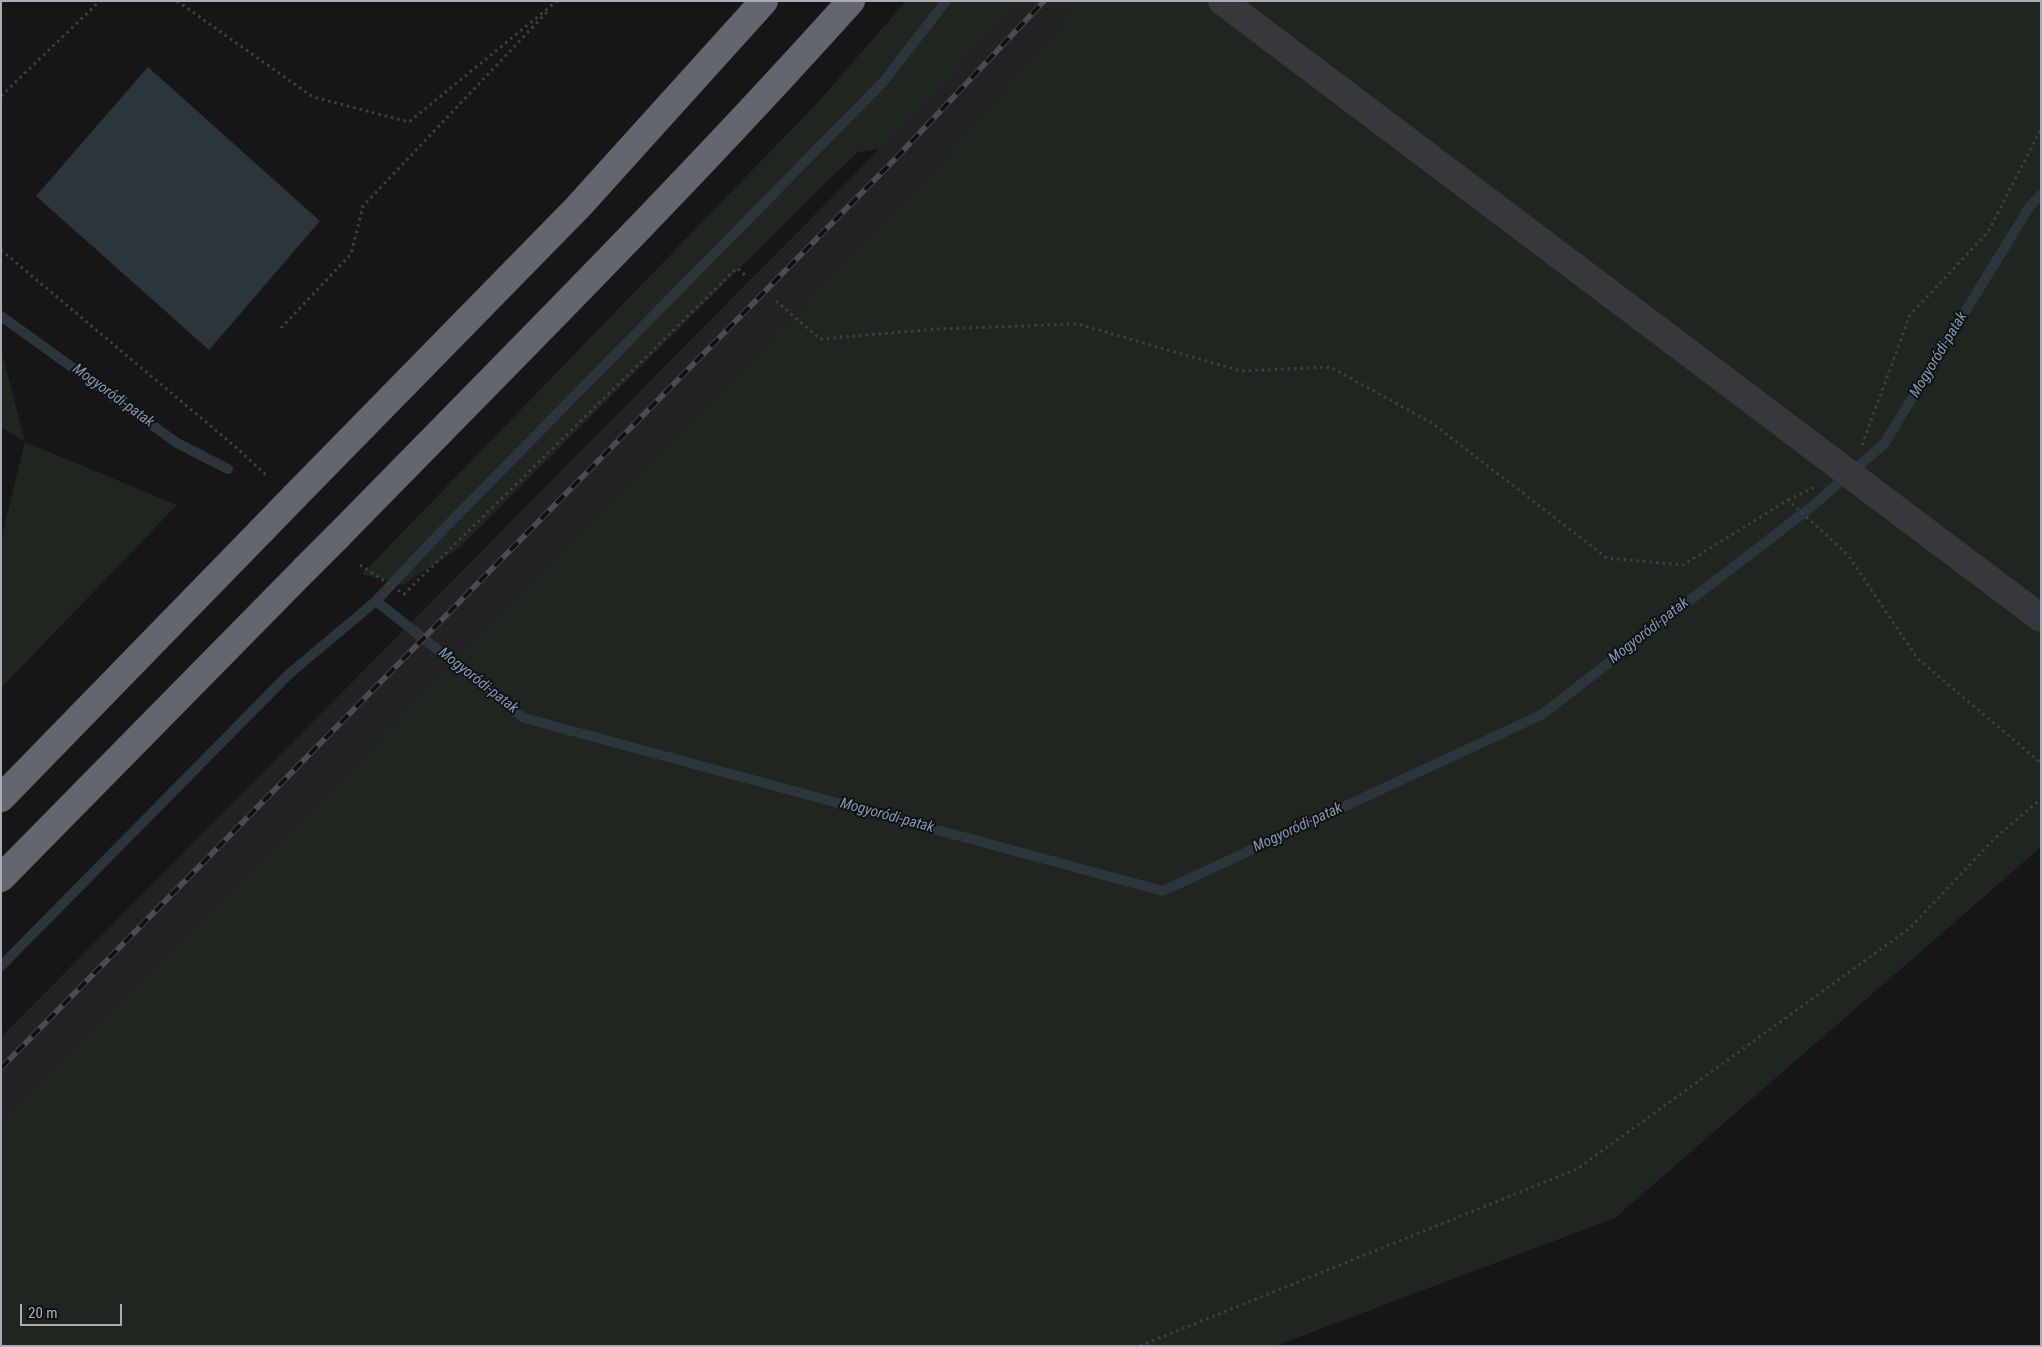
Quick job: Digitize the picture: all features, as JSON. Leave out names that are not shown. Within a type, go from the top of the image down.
[{"type":"highway","points":[[1,798],[578,207],[764,1]]},
{"type":"highway","points":[[1,878],[628,240],[851,1]]},
{"type":"street","points":[[1222,1],[2041,618]]},
{"type":"path","points":[[1,96],[100,1]]},
{"type":"path","points":[[177,1],[313,97],[409,122],[556,1]]},
{"type":"path","points":[[281,328],[351,254],[363,206],[556,1]]},
{"type":"path","points":[[1861,447],[1910,315],[1988,232],[2041,129]]},
{"type":"path","points":[[1,250],[238,449],[268,478]]},
{"type":"path","points":[[360,565],[404,594],[737,268],[747,277]]},
{"type":"path","points":[[776,301],[820,339],[938,329],[1078,324],[1241,371],[1330,367],[1432,423],[1608,558],[1683,565],[1788,500],[1818,486]]},
{"type":"path","points":[[1788,500],[1848,555],[1917,658],[2041,763]]},
{"type":"path","points":[[1140,1346],[1577,1169],[1910,928],[1994,839],[2041,799]]},
{"type":"shaded area","points":[[906,1],[1026,1],[880,149],[858,152],[819,189],[458,549],[403,585],[362,574],[820,100]]},
{"type":"shaded area","points":[[1026,1],[1080,1],[914,191],[1,1122],[1,1037]]},
{"type":"shaded area","points":[[1080,1],[2041,1],[2041,847],[1615,1218],[1275,1346],[1,1346],[1,1122],[914,191]]},
{"type":"shaded area","points":[[148,67],[320,221],[209,350],[36,196]]},
{"type":"shaded area","points":[[1,349],[25,442],[1,427]]},
{"type":"shaded area","points":[[25,442],[177,505],[1,688],[1,539]]},
{"type":"waterway","points":[[1,966],[289,674],[376,601],[434,539],[884,81],[946,1]]},
{"type":"waterway","name":"Mogyoródi-patak","points":[[376,601],[524,718],[1163,891],[1541,715],[1810,508],[1884,444],[2030,206],[2041,195]]},
{"type":"waterway","name":"Mogyoródi-patak","points":[[1,316],[177,443],[228,469]]},
{"type":"railway","points":[[1,1068],[898,156],[1044,1]]}]
